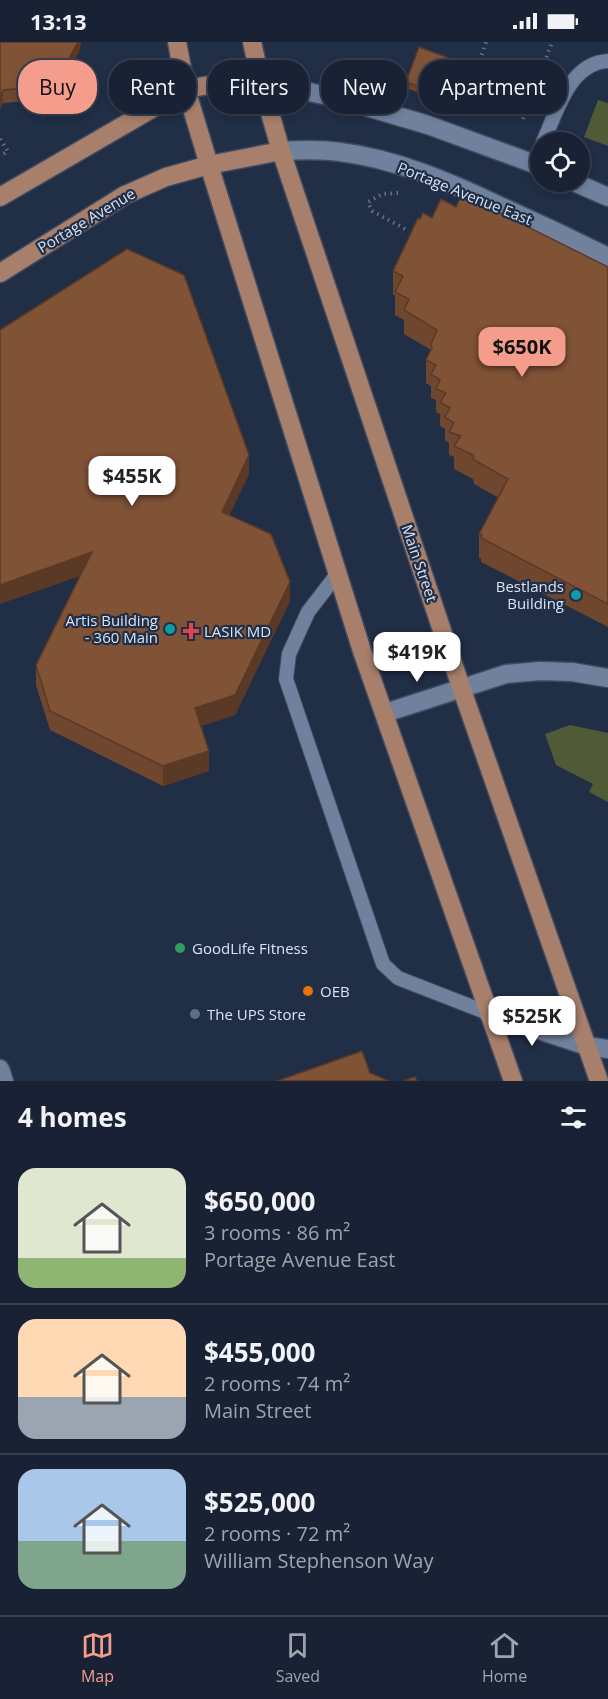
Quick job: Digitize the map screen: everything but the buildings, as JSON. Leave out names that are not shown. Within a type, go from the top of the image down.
[{"type":"main road","points":[[177,42],[180,60]]},
{"type":"main road","name":"Main Street","points":[[252,42],[256,60]]},
{"type":"main road","points":[[309,92],[333,97],[530,157]]},
{"type":"main road","points":[[0,197],[143,114]]},
{"type":"main road","points":[[193,114],[362,651],[513,1081]]},
{"type":"main road","name":"Main Street","points":[[270,114],[461,687],[599,1081]]},
{"type":"main road","name":"Portage Avenue","points":[[0,273],[125,195],[166,177],[208,165],[281,151]]},
{"type":"main road","name":"Portage Avenue East","points":[[281,151],[341,152],[381,160],[423,173],[474,194],[608,257]]},
{"type":"main road","points":[[590,189],[608,197]]},
{"type":"main road","points":[[385,713],[506,674],[540,671],[572,672],[608,678]]},
{"type":"main road","points":[[488,1013],[587,1046],[608,1049]]},
{"type":"main road","points":[[0,1069],[4,1081]]},
{"type":"lane","points":[[548,132],[572,80],[593,63],[608,61]]},
{"type":"lane","points":[[338,573],[308,612],[289,654],[286,679],[383,963],[398,978],[488,1013]]},
{"type":"path","points":[[480,60],[486,42]]},
{"type":"path","points":[[523,119],[552,42]]},
{"type":"path","points":[[0,139],[8,151],[0,156]]},
{"type":"path","points":[[401,194],[387,192],[368,202],[372,211],[407,230]]},
{"type":"green space","points":[[598,100],[608,103],[608,146],[590,139],[590,132],[586,132]]},
{"type":"green space","points":[[570,725],[608,733],[608,802],[589,792],[593,784],[556,765],[545,734]]},
{"type":"place","name":"Bestlands Building","points":[[576,595]]},
{"type":"place","name":"Artis Building - 360 Main","points":[[170,629]]},
{"type":"place","name":"LASIK MD","points":[[191,631]]},
{"type":"place","name":"GoodLife Fitness","points":[[180,948]]},
{"type":"place","name":"OEB","points":[[308,991]]},
{"type":"place","name":"The UPS Store","points":[[195,1014]]}]
